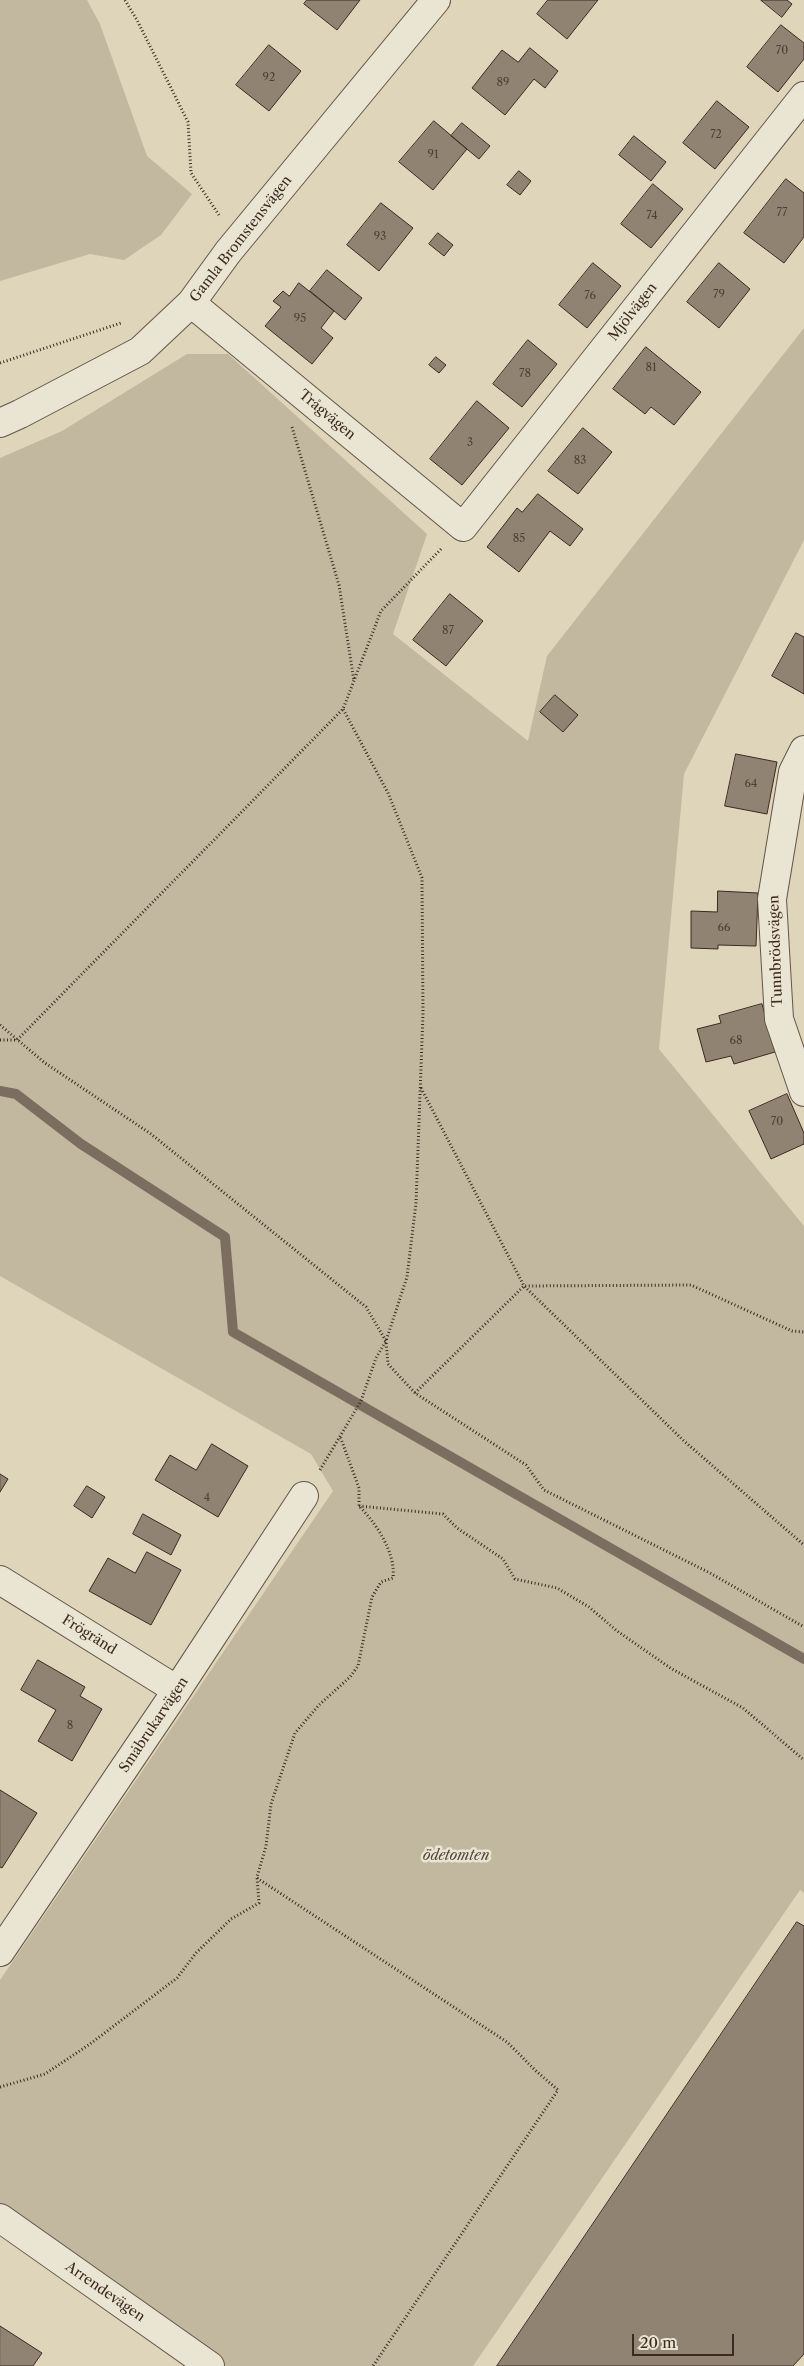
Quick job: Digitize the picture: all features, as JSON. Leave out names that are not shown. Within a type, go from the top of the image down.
[{"type":"street","name":"Gamla Bromstensvägen","points":[[0,422],[20,414],[140,351],[192,303],[228,252],[436,0]]},
{"type":"street","name":"Mjölvägen","points":[[463,527],[804,96]]},
{"type":"street","name":"Trågvägen","points":[[192,303],[463,527]]},
{"type":"street","name":"Tunnbrödsvägen","points":[[804,750],[793,772],[772,899],[778,1019],[804,1092]]},
{"type":"street","name":"Småbrukarvägen","points":[[0,1952],[177,1690],[304,1496]]},
{"type":"street","name":"Frögränd","points":[[0,1580],[177,1690]]},
{"type":"street","name":"Arrendevägen","points":[[0,2218],[210,2366]]},
{"type":"path","points":[[125,0],[188,122],[191,173],[222,221],[228,252]]},
{"type":"path","points":[[0,363],[126,322]]},
{"type":"path","points":[[289,418],[339,585],[354,681]]},
{"type":"path","points":[[0,1040],[17,1040],[343,709],[381,611],[463,527]]},
{"type":"path","points":[[304,1496],[361,1401],[376,1358],[386,1341],[407,1277],[416,1203],[423,1014],[422,878],[388,793],[343,709]]},
{"type":"path","points":[[0,1025],[45,1063],[151,1134],[366,1307],[386,1341],[388,1364],[415,1393],[526,1465],[544,1490],[710,1573],[804,1627]]},
{"type":"path","points":[[420,1087],[524,1286],[684,1441],[804,1546]]},
{"type":"path","points":[[415,1393],[524,1286],[691,1285],[792,1331],[804,1332]]},
{"type":"path","points":[[0,2087],[44,2074],[90,2044],[177,1978],[196,1952],[231,1919],[259,1903],[257,1877],[266,1846],[272,1804],[295,1733],[319,1705],[350,1678],[358,1666],[372,1597],[381,1582],[392,1578],[394,1567],[383,1540],[371,1519],[359,1506],[359,1488],[340,1436]]},
{"type":"path","points":[[359,1506],[443,1514],[457,1528],[503,1559],[515,1579],[557,1588],[589,1607],[617,1631],[672,1669],[743,1708],[804,1760]]},
{"type":"path","points":[[257,1877],[507,2042],[558,2090],[373,2366]]},
{"type":"green space","points":[[0,0],[87,0],[100,24],[147,156],[192,194],[161,235],[124,260],[90,254],[0,281]]},
{"type":"green space","name":"ödetomten","points":[[804,328],[804,540],[684,774],[659,1049],[804,1226],[804,1893],[800,1890],[473,2366],[226,2366],[140,2317],[0,2218],[0,1980],[333,1491],[311,1454],[0,1276],[0,458],[62,431],[187,354],[228,354],[427,534],[393,634],[528,741],[547,656]]},
{"type":"building","points":[[307,0],[360,0],[337,30],[304,4]]},
{"type":"building","points":[[548,0],[598,0],[567,39],[537,14]]},
{"type":"building","points":[[761,0],[787,0],[792,4],[782,17]]},
{"type":"building","points":[[781,25],[804,43],[804,59],[778,92],[747,67]]},
{"type":"building","points":[[269,45],[301,71],[269,111],[236,85]]},
{"type":"building","points":[[530,48],[558,71],[545,88],[534,79],[505,115],[472,88],[502,50],[518,62]]},
{"type":"building","points":[[717,101],[749,127],[715,169],[683,143]]},
{"type":"building","points":[[434,121],[467,149],[433,190],[399,162]]},
{"type":"building","points":[[462,123],[490,146],[479,159],[451,136]]},
{"type":"building","points":[[634,136],[666,162],[651,181],[619,155]]},
{"type":"building","points":[[519,171],[531,181],[520,195],[507,185]]},
{"type":"building","points":[[786,179],[804,193],[804,237],[784,263],[744,233]]},
{"type":"building","points":[[653,184],[683,209],[651,248],[621,224]]},
{"type":"building","points":[[381,203],[413,228],[379,271],[347,245]]},
{"type":"building","points":[[438,233],[453,245],[444,256],[429,244]]},
{"type":"building","points":[[593,263],[621,286],[587,328],[559,305]]},
{"type":"building","points":[[719,263],[750,289],[719,328],[687,302]]},
{"type":"building","points":[[327,270],[362,298],[345,320],[310,291]]},
{"type":"building","points":[[299,283],[334,311],[321,328],[333,338],[312,364],[265,326],[281,307],[273,301],[283,291],[289,296]]},
{"type":"building","points":[[528,340],[557,364],[522,407],[493,384]]},
{"type":"building","points":[[646,347],[701,392],[674,425],[651,407],[645,414],[613,389]]},
{"type":"building","points":[[436,357],[446,365],[439,373],[429,365]]},
{"type":"building","points":[[477,401],[509,428],[462,485],[430,459]]},
{"type":"building","points":[[583,428],[612,452],[578,494],[548,471]]},
{"type":"building","points":[[538,494],[583,529],[570,546],[550,531],[519,572],[487,547],[517,508],[522,512]]},
{"type":"building","points":[[450,594],[483,621],[446,666],[413,640]]},
{"type":"building","points":[[796,633],[804,637],[804,694],[772,676]]},
{"type":"building","points":[[555,695],[578,715],[563,732],[540,712]]},
{"type":"building","points":[[736,754],[777,762],[767,814],[725,806]]},
{"type":"building","points":[[718,891],[758,893],[756,946],[718,945],[718,949],[691,948],[691,911],[717,912]]},
{"type":"building","points":[[762,1004],[775,1052],[734,1064],[731,1056],[706,1062],[697,1029],[721,1023],[719,1016]]},
{"type":"building","points":[[787,1094],[804,1133],[804,1144],[771,1159],[749,1111]]},
{"type":"building","points":[[212,1444],[248,1466],[218,1517],[155,1480],[170,1455],[196,1470]]},
{"type":"building","points":[[0,1474],[8,1479],[0,1492]]},
{"type":"building","points":[[87,1486],[105,1497],[92,1518],[74,1506]]},
{"type":"building","points":[[143,1514],[181,1535],[171,1555],[133,1534]]},
{"type":"building","points":[[147,1552],[181,1570],[151,1625],[89,1591],[108,1558],[135,1573]]},
{"type":"building","points":[[38,1660],[85,1687],[80,1696],[102,1709],[72,1761],[38,1741],[56,1710],[21,1690]]},
{"type":"building","points":[[0,1790],[37,1813],[2,1868],[0,1867]]},
{"type":"building","points":[[797,1922],[804,1926],[804,2354],[793,2366],[497,2366]]},
{"type":"building","points":[[0,2326],[42,2353],[33,2366],[0,2366]]},
{"type":"waterway","points":[[0,1091],[16,1094],[81,1144],[225,1237],[233,1332],[804,1659]]}]
